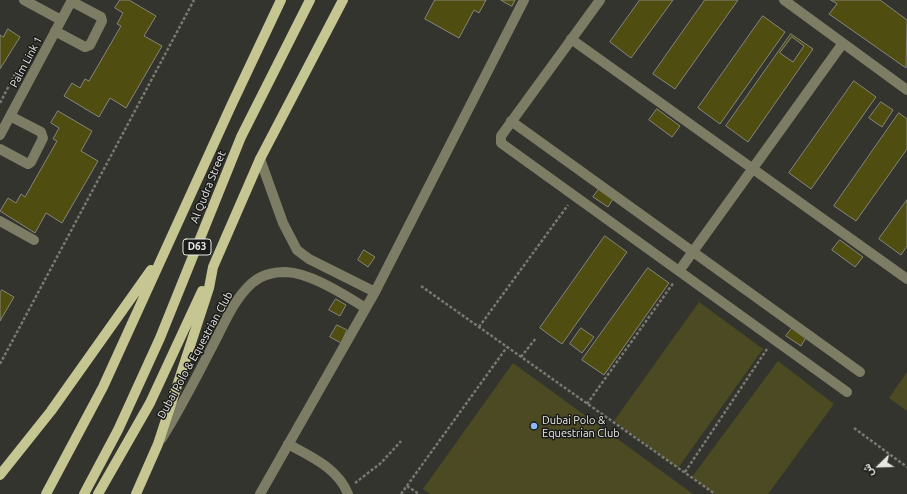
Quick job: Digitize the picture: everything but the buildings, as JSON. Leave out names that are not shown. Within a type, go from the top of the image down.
[{"type":"main road","name":"Al Qudra Street","points":[[46,494],[103,387],[281,0]]},
{"type":"main road","name":"Al Qudra Street","points":[[84,494],[118,430],[160,338],[241,137],[310,0]]},
{"type":"main road","name":"D63","points":[[136,494],[158,444],[209,288],[212,267],[260,158],[343,0]]},
{"type":"main road","name":"Al Qudra Street","points":[[0,476],[51,411],[164,252]]},
{"type":"main road","points":[[98,494],[150,403],[212,267]]},
{"type":"street","points":[[24,0],[61,20]]},
{"type":"street","points":[[56,31],[85,46],[90,45],[102,21],[101,17],[72,0]]},
{"type":"street","name":"Palm Link 1","points":[[0,135],[72,0]]},
{"type":"street","points":[[260,494],[375,292],[524,0]]},
{"type":"street","points":[[600,0],[511,121],[501,136],[501,143],[847,392]]},
{"type":"street","points":[[784,0],[907,90]]},
{"type":"street","points":[[571,39],[752,170],[907,279]]},
{"type":"street","points":[[679,272],[843,43]]},
{"type":"street","points":[[0,149],[28,164],[31,162],[43,138],[41,132],[10,116]]},
{"type":"street","points":[[511,121],[860,372]]},
{"type":"street","points":[[260,158],[283,223],[297,250],[309,259],[375,292]]},
{"type":"street","points":[[0,221],[34,240]]},
{"type":"street","name":"Dubai Polo & Equestrian Club","points":[[158,444],[177,414],[231,310],[247,288],[258,279],[272,273],[294,273],[332,288],[366,308]]},
{"type":"street","points":[[288,444],[330,469],[339,478],[347,492]]},
{"type":"path","points":[[0,364],[194,0]]},
{"type":"path","points":[[479,327],[574,196]]},
{"type":"path","points":[[587,404],[679,272]]},
{"type":"path","points":[[421,286],[715,494]]},
{"type":"path","points":[[521,357],[536,338]]},
{"type":"path","points":[[685,472],[773,339]]},
{"type":"path","points":[[401,494],[507,347]]},
{"type":"path","points":[[854,428],[907,467]]},
{"type":"path","points":[[347,492],[381,463],[401,441]]},
{"type":"path","points":[[407,486],[419,494]]},
{"type":"shaded area","points":[[699,302],[763,349],[678,468],[614,421]]},
{"type":"shaded area","points":[[778,361],[834,404],[768,494],[715,494],[692,477]]},
{"type":"shaded area","name":"Dubai Polo & Equestrian Club","points":[[513,363],[693,494],[430,494],[423,489]]},
{"type":"shaded area","points":[[907,372],[907,411],[889,398]]},
{"type":"place","name":"Dubai Polo & Equestrian Club","points":[[534,426]]}]
